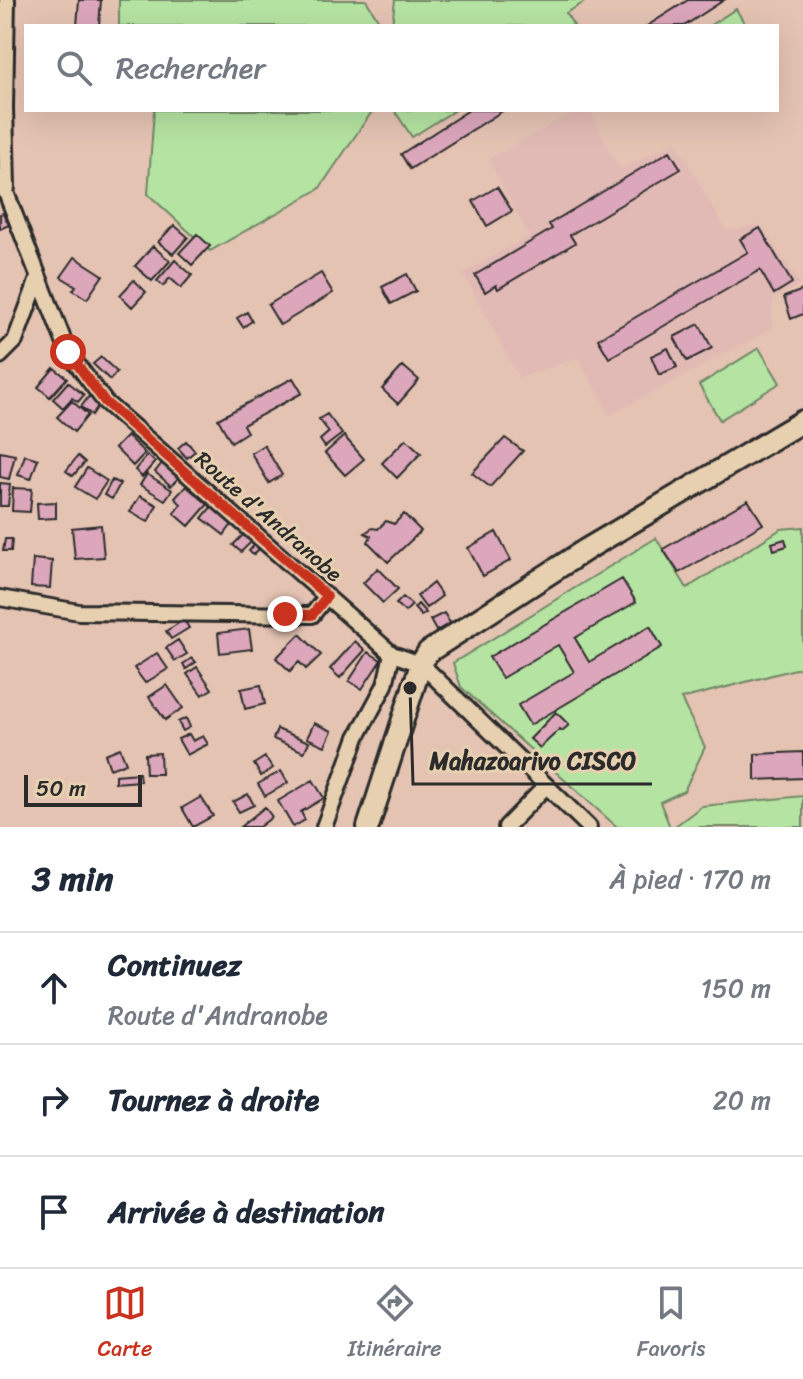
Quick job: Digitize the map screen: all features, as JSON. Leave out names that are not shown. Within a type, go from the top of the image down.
[{"type":"main road","points":[[368,827],[421,664],[428,652],[587,549],[803,421]]},
{"type":"street","points":[[7,0],[5,120],[8,194]]},
{"type":"street","name":"Route d'Andranobe","points":[[0,177],[68,352],[105,402],[392,654],[421,664],[589,827]]},
{"type":"street","points":[[0,356],[15,341],[38,279]]},
{"type":"street","points":[[0,598],[79,612],[312,615],[327,596]]},
{"type":"street","points":[[324,827],[357,737],[385,685],[392,654]]},
{"type":"street","points":[[506,827],[545,787]]},
{"type":"shaded area","points":[[574,112],[590,112],[620,169],[676,141],[726,231],[760,224],[800,284],[773,300],[772,329],[610,415],[578,358],[519,378],[463,273],[529,236],[488,159]]},
{"type":"green space","points":[[119,0],[366,0],[381,24],[119,24]]},
{"type":"green space","points":[[395,0],[588,0],[566,13],[573,24],[392,24]]},
{"type":"green space","points":[[736,9],[745,24],[712,24]]},
{"type":"green space","points":[[154,112],[372,112],[319,189],[210,251],[148,194]]},
{"type":"green space","points":[[395,112],[452,112],[412,137]]},
{"type":"green space","points":[[759,348],[780,383],[720,420],[699,385]]},
{"type":"green space","points":[[803,527],[803,667],[681,699],[705,747],[684,791],[660,802],[670,827],[617,827],[461,687],[453,663],[656,538],[687,588],[781,529]]},
{"type":"green space","points":[[803,796],[803,827],[674,827],[702,806]]},
{"type":"building","points":[[79,0],[101,0],[99,24],[77,24]]},
{"type":"building","points":[[688,0],[724,0],[687,24],[650,24]]},
{"type":"building","points":[[466,112],[501,112],[410,169],[401,154]]},
{"type":"building","points":[[670,151],[681,169],[570,235],[575,243],[498,289],[496,285],[485,292],[475,275],[552,229],[549,224]]},
{"type":"building","points":[[497,187],[512,211],[487,226],[473,201]]},
{"type":"building","points":[[3,213],[9,225],[0,229],[0,214]]},
{"type":"building","points":[[174,225],[188,237],[173,254],[158,242]]},
{"type":"building","points":[[760,228],[792,283],[774,294],[760,270],[609,358],[598,339],[748,252],[740,239]]},
{"type":"building","points":[[197,234],[210,246],[192,265],[179,253]]},
{"type":"building","points":[[153,246],[170,261],[152,281],[135,266]]},
{"type":"building","points":[[75,257],[103,275],[87,299],[73,290],[76,286],[61,277]]},
{"type":"building","points":[[175,260],[192,275],[181,288],[170,278],[163,286],[157,281]]},
{"type":"building","points":[[321,273],[333,293],[280,325],[268,305]]},
{"type":"building","points":[[407,274],[416,291],[391,304],[382,287]]},
{"type":"building","points":[[134,280],[146,292],[132,307],[120,295]]},
{"type":"building","points":[[803,290],[803,314],[791,319],[784,297]]},
{"type":"building","points":[[247,312],[252,321],[243,327],[237,318]]},
{"type":"building","points":[[699,324],[712,348],[687,361],[674,337]]},
{"type":"building","points":[[668,348],[677,367],[659,375],[651,356]]},
{"type":"building","points":[[101,357],[117,372],[110,380],[93,364]]},
{"type":"building","points":[[403,366],[419,380],[398,404],[382,389]]},
{"type":"building","points":[[54,368],[67,378],[50,397],[38,387]]},
{"type":"building","points":[[293,378],[302,393],[243,425],[247,432],[231,442],[218,419]]},
{"type":"building","points":[[68,382],[84,395],[78,402],[72,398],[63,408],[53,399]]},
{"type":"building","points":[[89,396],[100,403],[92,415],[81,407]]},
{"type":"building","points":[[72,401],[88,415],[74,432],[57,417]]},
{"type":"building","points":[[327,414],[342,434],[325,447],[320,440],[329,432],[319,419]]},
{"type":"building","points":[[127,436],[145,453],[133,466],[115,448]]},
{"type":"building","points":[[344,436],[364,459],[345,475],[325,453]]},
{"type":"building","points":[[505,438],[523,451],[490,487],[472,473]]},
{"type":"building","points":[[406,439],[421,453],[397,478],[382,463]]},
{"type":"building","points":[[186,441],[195,451],[187,458],[178,448]]},
{"type":"building","points":[[264,445],[282,475],[269,483],[251,453]]},
{"type":"building","points":[[0,452],[15,455],[9,479],[0,477]]},
{"type":"building","points":[[25,455],[38,459],[31,479],[18,475]]},
{"type":"building","points":[[147,455],[155,462],[142,477],[135,470]]},
{"type":"building","points":[[78,456],[85,462],[73,476],[66,471]]},
{"type":"building","points":[[163,462],[180,476],[171,486],[155,472]]},
{"type":"building","points":[[87,468],[107,481],[95,499],[75,487]]},
{"type":"building","points":[[147,474],[172,490],[165,500],[140,485]]},
{"type":"building","points":[[112,480],[120,484],[112,499],[104,495]]},
{"type":"building","points":[[0,483],[10,484],[8,506],[0,506]]},
{"type":"building","points":[[186,486],[208,504],[189,526],[174,513],[181,504],[175,498]]},
{"type":"building","points":[[13,488],[32,489],[30,512],[12,511]]},
{"type":"building","points":[[140,496],[157,505],[148,522],[130,512]]},
{"type":"building","points":[[748,500],[763,524],[679,573],[663,549]]},
{"type":"building","points":[[56,502],[56,518],[38,519],[37,503]]},
{"type":"building","points":[[212,506],[233,523],[224,535],[202,518]]},
{"type":"building","points":[[404,514],[421,531],[388,562],[368,542],[371,536],[365,533],[372,528],[378,529],[386,521],[394,524]]},
{"type":"building","points":[[101,525],[104,557],[75,559],[72,528]]},
{"type":"building","points":[[496,532],[511,560],[483,576],[468,548]]},
{"type":"building","points":[[245,533],[253,540],[241,552],[233,545]]},
{"type":"building","points":[[5,539],[12,539],[11,551],[3,551]]},
{"type":"building","points":[[785,539],[787,546],[774,550],[772,543]]},
{"type":"building","points":[[256,543],[261,547],[253,555],[249,551]]},
{"type":"building","points":[[33,559],[52,561],[50,588],[31,587]]},
{"type":"building","points":[[378,568],[398,589],[383,603],[363,583]]},
{"type":"building","points":[[622,579],[636,602],[575,638],[589,662],[650,626],[662,647],[530,725],[518,705],[574,672],[558,645],[502,678],[489,657]]},
{"type":"building","points":[[433,583],[442,596],[426,608],[417,596]]},
{"type":"building","points":[[403,597],[412,605],[405,612],[396,604]]},
{"type":"building","points":[[418,604],[426,613],[421,616],[414,608]]},
{"type":"building","points":[[444,613],[450,623],[436,631],[430,620]]},
{"type":"building","points":[[184,620],[189,628],[171,639],[166,631]]},
{"type":"building","points":[[249,629],[252,649],[220,653],[218,633]]},
{"type":"building","points":[[300,634],[321,655],[306,669],[299,662],[290,671],[276,658]]},
{"type":"building","points":[[178,640],[187,654],[175,661],[166,648]]},
{"type":"building","points":[[355,641],[365,650],[340,678],[330,669]]},
{"type":"building","points":[[368,652],[381,660],[362,689],[349,681]]},
{"type":"building","points":[[157,653],[168,669],[145,683],[134,668]]},
{"type":"building","points":[[192,658],[196,662],[186,669],[183,664]]},
{"type":"building","points":[[197,667],[212,689],[202,695],[187,674]]},
{"type":"building","points":[[167,685],[183,708],[165,720],[149,697]]},
{"type":"building","points":[[261,685],[265,704],[245,709],[241,689]]},
{"type":"building","points":[[556,712],[569,725],[562,731],[560,729],[540,748],[530,739]]},
{"type":"building","points":[[186,718],[190,727],[183,731],[178,722]]},
{"type":"building","points":[[314,723],[332,731],[325,746],[307,738]]},
{"type":"building","points":[[277,729],[309,742],[304,752],[273,739]]},
{"type":"building","points":[[189,734],[193,741],[203,736],[208,744],[187,755],[178,739]]},
{"type":"building","points":[[120,748],[126,763],[110,769],[105,754]]},
{"type":"building","points":[[803,752],[803,778],[755,780],[755,754]]},
{"type":"building","points":[[160,753],[161,774],[146,774],[145,754]]},
{"type":"building","points":[[265,757],[273,768],[261,776],[254,764]]},
{"type":"building","points":[[281,771],[288,783],[265,796],[258,784]]},
{"type":"building","points":[[139,773],[140,781],[115,783],[115,775]]},
{"type":"building","points":[[313,780],[324,798],[301,812],[305,820],[293,827],[278,801]]},
{"type":"building","points":[[248,794],[254,805],[239,812],[233,802]]},
{"type":"building","points":[[201,797],[213,816],[193,827],[182,808]]},
{"type":"building","points":[[265,807],[272,817],[259,827],[240,827]]},
{"type":"place","name":"Mahazoarivo CISCO","points":[[410,688]]},
{"type":"route","points":[[68,352],[105,402],[327,596],[312,615],[285,614]]}]
